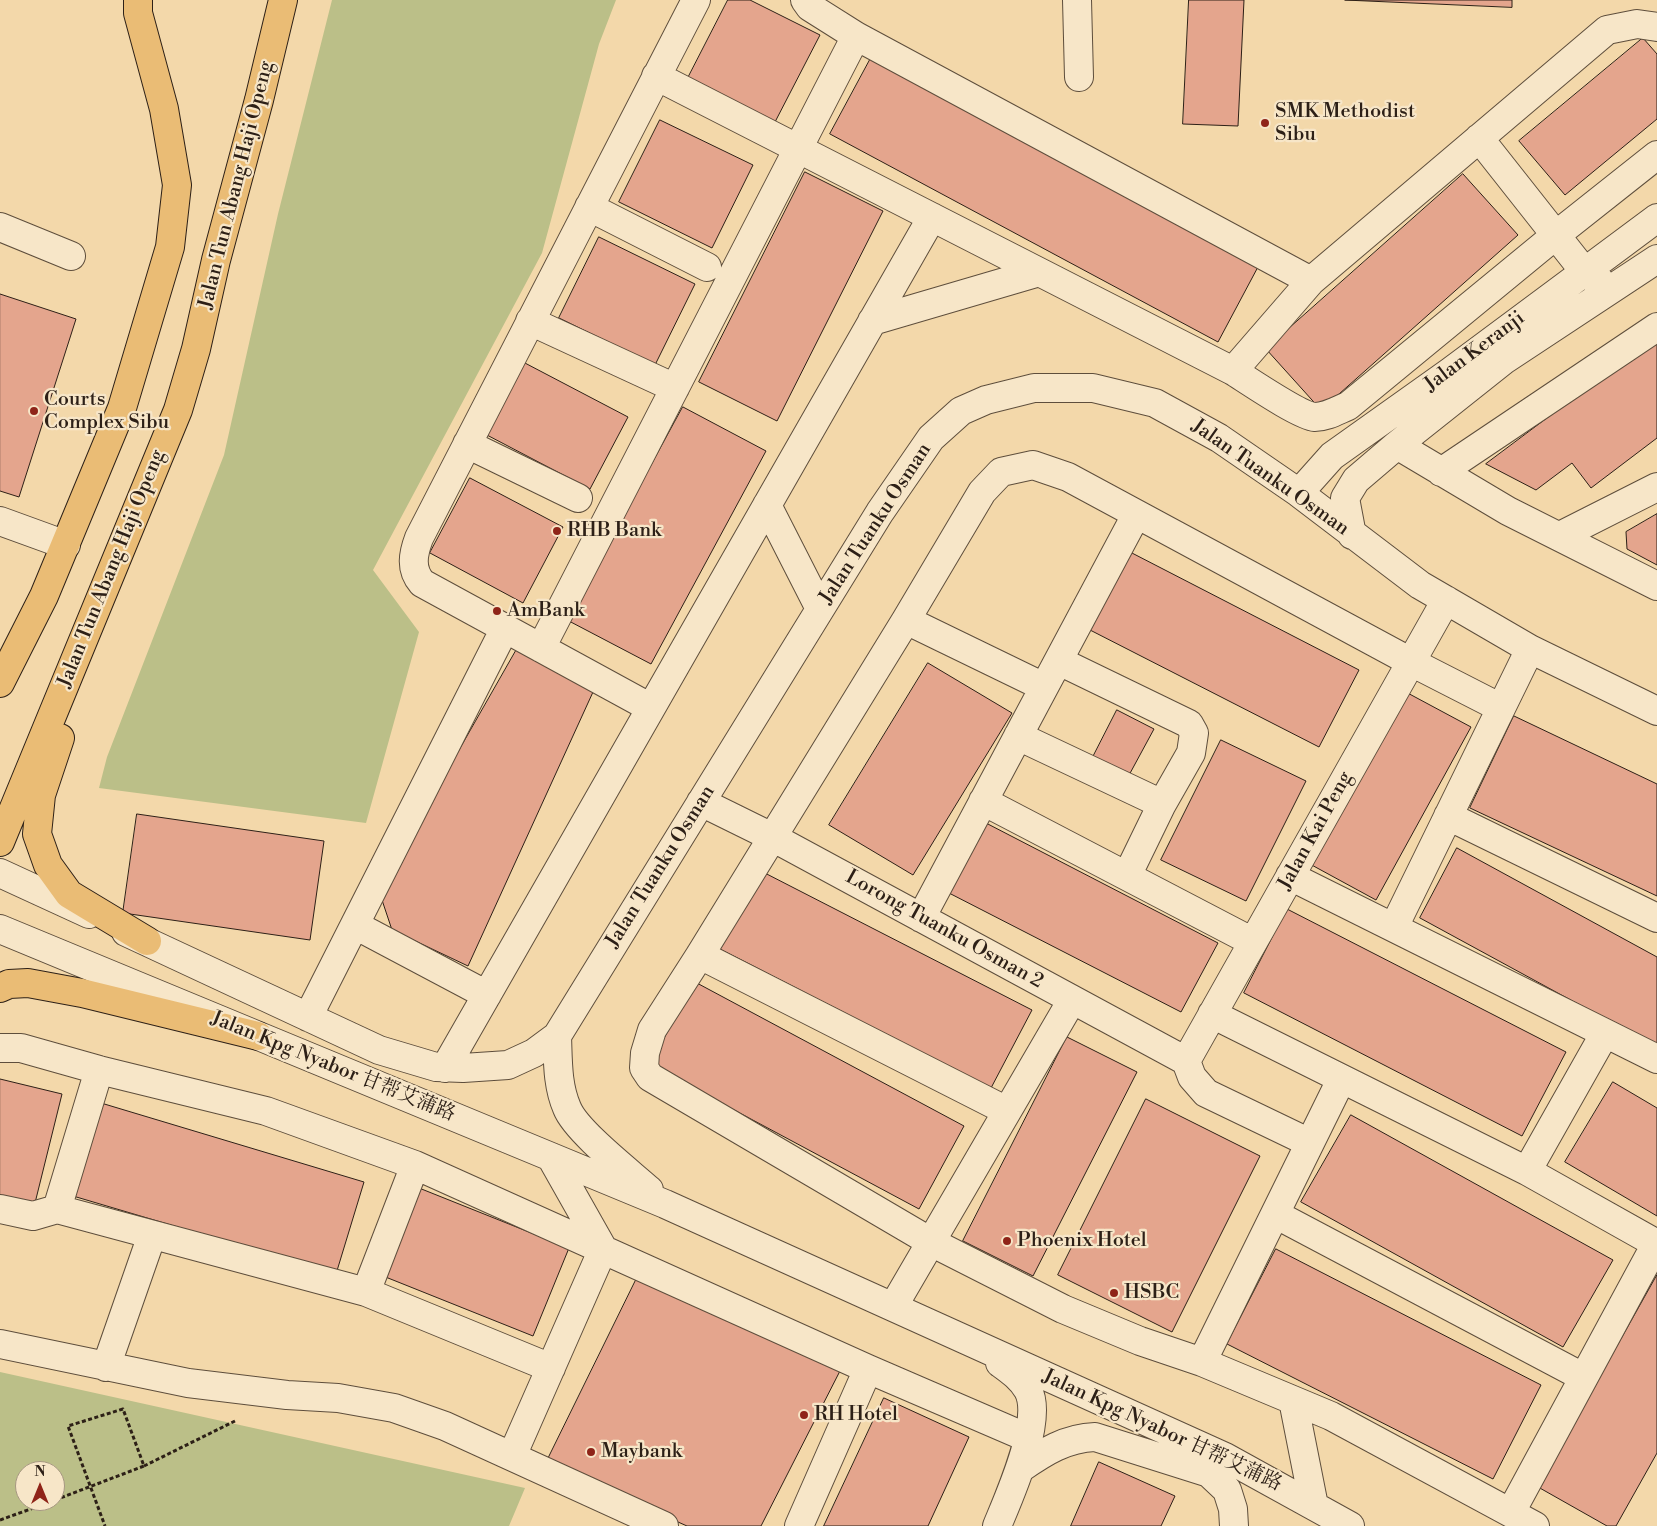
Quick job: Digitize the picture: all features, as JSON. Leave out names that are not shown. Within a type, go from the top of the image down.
[{"type":"main road","name":"Jalan Tun Abang Haji Openg","points":[[0,842],[178,410],[196,349],[216,260],[259,100],[282,0]]},
{"type":"main road","points":[[0,683],[44,596],[122,408],[170,247],[177,185],[164,109],[134,4]]},
{"type":"main road","points":[[133,521],[41,795],[37,834],[48,866],[69,894],[147,942]]},
{"type":"main road","points":[[0,660],[44,596]]},
{"type":"main road","points":[[0,988],[9,984],[28,983],[82,993],[258,1036]]},
{"type":"street","points":[[651,708],[422,583],[416,576],[413,554],[418,538],[696,0]]},
{"type":"street","points":[[805,0],[810,7],[856,36],[1311,281]]},
{"type":"street","points":[[1077,0],[1079,77]]},
{"type":"street","points":[[1233,371],[1311,281],[1607,30],[1637,24],[1657,28]]},
{"type":"street","points":[[541,648],[856,36]]},
{"type":"street","points":[[656,76],[1233,371],[1301,412],[1314,417],[1329,415],[1348,406],[1556,235],[1657,155]]},
{"type":"street","points":[[1480,138],[1584,271],[1595,280],[1607,280],[1657,255]]},
{"type":"street","points":[[589,207],[707,266]]},
{"type":"street","points":[[445,1068],[932,217]]},
{"type":"street","name":"Jalan Keranji","points":[[1299,492],[1332,456],[1450,372],[1657,218]]},
{"type":"street","points":[[0,227],[71,256]]},
{"type":"street","name":"Jalan Keranji","points":[[1352,535],[1345,498],[1356,480],[1504,360],[1657,260]]},
{"type":"street","points":[[872,321],[1039,272]]},
{"type":"street","points":[[530,321],[675,388]]},
{"type":"street","points":[[1441,472],[1657,327]]},
{"type":"street","name":"Jalan Tuanku Osman","points":[[557,1036],[885,505],[932,438],[961,411],[986,400],[1034,388],[1093,388],[1155,403],[1218,438],[1299,492],[1352,535],[1420,585],[1530,649],[1657,711]]},
{"type":"street","points":[[467,444],[578,498]]},
{"type":"street","points":[[1397,445],[1508,511],[1657,586]]},
{"type":"street","points":[[1502,708],[1411,662],[1068,478],[1033,465],[1001,472],[982,492],[906,620],[652,1030],[645,1054],[644,1068],[650,1077],[931,1242],[1064,1309],[1140,1341],[1202,1362],[1331,1416],[1535,1526]]},
{"type":"street","points":[[1560,536],[1657,487]]},
{"type":"street","points":[[768,504],[820,609]]},
{"type":"street","points":[[921,918],[1136,516]]},
{"type":"street","points":[[0,521],[66,545]]},
{"type":"street","name":"Jalan Kai Peng","points":[[1186,1061],[1446,600]]},
{"type":"street","points":[[906,620],[1044,687]]},
{"type":"street","points":[[308,1017],[505,628]]},
{"type":"street","points":[[1394,927],[1530,649]]},
{"type":"street","points":[[1059,661],[1189,724],[1194,733],[1191,753],[1162,804],[1127,876]]},
{"type":"street","points":[[1018,736],[1162,804]]},
{"type":"street","points":[[983,801],[1253,942]]},
{"type":"street","name":"Lorong Tuanku Osman 2","points":[[701,802],[772,837],[1186,1061]]},
{"type":"street","points":[[1448,816],[1657,918]]},
{"type":"street","name":"Jalan Kpg Nyabor 甘帮艾蒲路","points":[[0,873],[379,1050],[436,1067],[508,1065],[534,1054],[557,1036]]},
{"type":"street","points":[[1290,876],[1657,1059]]},
{"type":"street","points":[[355,925],[487,995]]},
{"type":"street","name":"Jalan Kpg Nyabor 甘帮艾蒲路","points":[[0,929],[665,1204],[1225,1457],[1316,1519],[1350,1526]]},
{"type":"street","points":[[700,955],[1007,1111]]},
{"type":"street","points":[[893,1307],[1072,1000]]},
{"type":"street","points":[[1212,1014],[1341,1080],[1527,1171],[1656,1244],[1511,1512]]},
{"type":"street","points":[[1527,1171],[1605,1033]]},
{"type":"street","name":"Jalan Kpg Nyabor 甘帮艾蒲路","points":[[557,1036],[559,1078],[567,1111],[585,1133],[665,1204]]},
{"type":"street","points":[[0,1048],[21,1048],[99,1070],[266,1111],[415,1165],[868,1369],[1028,1438]]},
{"type":"street","points":[[1186,1061],[1192,1077],[1206,1093],[1310,1143]]},
{"type":"street","points":[[57,1209],[99,1070]]},
{"type":"street","points":[[1202,1362],[1341,1080]]},
{"type":"street","points":[[551,1157],[603,1249]]},
{"type":"street","points":[[366,1292],[415,1165]]},
{"type":"street","points":[[0,1209],[33,1216],[57,1209],[366,1292],[551,1368]]},
{"type":"street","points":[[1275,1214],[1583,1377]]},
{"type":"street","points":[[106,1367],[152,1235]]},
{"type":"street","points":[[512,1456],[603,1249]]},
{"type":"street","name":"Jalan Kpg Nyabor 甘帮艾蒲路","points":[[972,1342],[1016,1375],[1028,1391],[1032,1404],[1028,1438],[1020,1468],[997,1526]]},
{"type":"street","points":[[0,1344],[188,1383],[287,1395],[338,1398],[394,1408],[445,1426],[664,1526]]},
{"type":"street","points":[[799,1526],[868,1369]]},
{"type":"street","points":[[1293,1400],[1316,1519]]},
{"type":"street","points":[[1020,1468],[1052,1447],[1082,1437],[1095,1437],[1209,1473],[1228,1490],[1233,1509],[1234,1526]]},
{"type":"path","points":[[105,1526],[68,1426],[123,1409],[144,1466]]},
{"type":"path","points":[[65,1497],[144,1466],[242,1417]]},
{"type":"path","points":[[0,1520],[26,1511]]},
{"type":"green space","points":[[332,0],[616,0],[599,44],[542,253],[373,570],[419,632],[366,823],[99,788],[107,757],[224,455],[278,214]]},
{"type":"green space","points":[[0,1372],[525,1488],[509,1526],[0,1526]]},
{"type":"building","points":[[728,0],[750,0],[820,35],[775,122],[688,78]]},
{"type":"building","points":[[1189,0],[1244,0],[1238,126],[1183,124]]},
{"type":"building","points":[[1345,0],[1512,0],[1512,7]]},
{"type":"building","points":[[1643,38],[1657,54],[1657,119],[1565,195],[1519,141]]},
{"type":"building","points":[[871,58],[1259,265],[1218,342],[830,134]]},
{"type":"building","points":[[660,120],[753,165],[712,248],[619,202]]},
{"type":"building","points":[[805,172],[883,211],[777,421],[699,382]]},
{"type":"building","points":[[1463,174],[1518,235],[1321,410],[1266,349]]},
{"type":"building","points":[[599,237],[695,284],[655,365],[559,318]]},
{"type":"building","points":[[0,294],[76,319],[19,497],[0,491]]},
{"type":"building","points":[[1657,336],[1657,438],[1591,488],[1572,463],[1536,490],[1486,464]]},
{"type":"building","points":[[523,362],[628,417],[590,489],[485,434]]},
{"type":"building","points":[[683,407],[766,451],[651,664],[567,620]]},
{"type":"building","points":[[470,478],[563,527],[523,603],[430,553]]},
{"type":"building","points":[[1657,514],[1657,565],[1627,549],[1626,532]]},
{"type":"building","points":[[1130,552],[1359,670],[1319,747],[1090,630]]},
{"type":"building","points":[[517,649],[593,692],[468,966],[392,930],[379,891]]},
{"type":"building","points":[[928,663],[1012,713],[913,875],[829,825]]},
{"type":"building","points":[[1402,690],[1471,727],[1376,900],[1308,863]]},
{"type":"building","points":[[1117,710],[1154,729],[1128,777],[1092,759]]},
{"type":"building","points":[[1514,716],[1657,784],[1657,896],[1470,808]]},
{"type":"building","points":[[1221,740],[1306,781],[1246,901],[1161,860]]},
{"type":"building","points":[[137,814],[324,841],[310,940],[123,913]]},
{"type":"building","points":[[984,822],[1218,943],[1181,1012],[947,892]]},
{"type":"building","points":[[1457,848],[1657,957],[1657,1047],[1420,918]]},
{"type":"building","points":[[757,869],[1032,1010],[991,1088],[716,947]]},
{"type":"building","points":[[1287,909],[1566,1052],[1522,1136],[1244,993]]},
{"type":"building","points":[[695,982],[964,1126],[919,1209],[650,1065]]},
{"type":"building","points":[[1067,1037],[1137,1072],[1033,1276],[963,1241]]},
{"type":"building","points":[[0,1079],[62,1094],[35,1203],[0,1195]]},
{"type":"building","points":[[1613,1082],[1657,1108],[1657,1216],[1565,1162]]},
{"type":"building","points":[[1146,1099],[1260,1156],[1172,1332],[1058,1275]]},
{"type":"building","points":[[101,1103],[364,1182],[336,1274],[73,1196]]},
{"type":"building","points":[[1351,1115],[1613,1260],[1563,1347],[1301,1202]]},
{"type":"building","points":[[414,1186],[569,1248],[533,1336],[378,1274]]},
{"type":"building","points":[[1276,1249],[1541,1385],[1493,1479],[1227,1344]]},
{"type":"building","points":[[1657,1275],[1657,1453],[1616,1526],[1607,1526],[1538,1487]]},
{"type":"building","name":"RH Hotel","points":[[637,1278],[843,1365],[761,1526],[687,1526],[546,1463]]},
{"type":"building","points":[[884,1398],[969,1437],[928,1526],[824,1526]]},
{"type":"building","points":[[1099,1462],[1175,1496],[1161,1526],[1071,1526]]},
{"type":"place","name":"SMK Methodist Sibu","points":[[1265,123]]},
{"type":"place","name":"Courts Complex Sibu","points":[[34,411]]},
{"type":"place","name":"RHB Bank","points":[[557,531]]},
{"type":"place","name":"AmBank","points":[[497,611]]},
{"type":"place","name":"Phoenix Hotel","points":[[1007,1241]]},
{"type":"place","name":"HSBC","points":[[1114,1293]]},
{"type":"place","name":"RH Hotel","points":[[804,1415]]},
{"type":"place","name":"Maybank","points":[[591,1452]]}]
